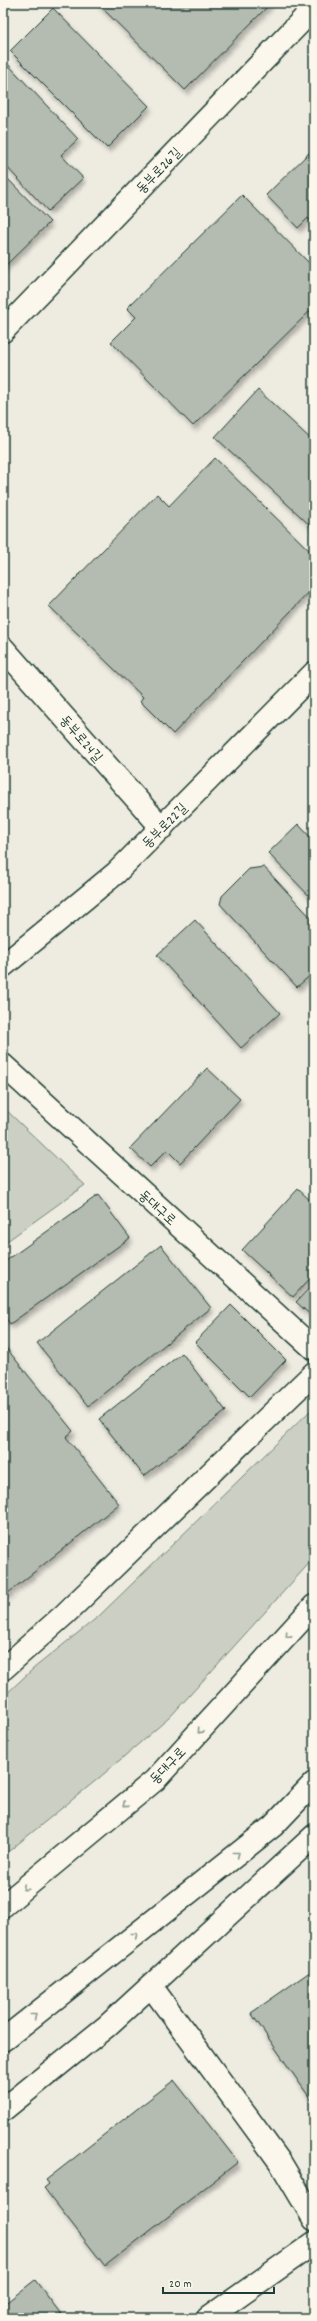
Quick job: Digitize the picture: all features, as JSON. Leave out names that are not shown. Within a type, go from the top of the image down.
[{"type":"street","name":"동부로26길","points":[[3,331],[314,8]]},
{"type":"street","name":"동부로24길","points":[[4,650],[162,828]]},
{"type":"street","name":"동부로22길","points":[[3,966],[116,873],[314,673]]},
{"type":"street","name":"동대구로","points":[[3,1065],[314,1349]]},
{"type":"street","points":[[3,1669],[76,1603],[314,1373]]},
{"type":"street","name":"동대구로","points":[[3,1906],[155,1780],[314,1606]]},
{"type":"street","points":[[3,2040],[273,1826],[314,1783]]},
{"type":"street","points":[[3,2110],[107,2026],[314,1836]]},
{"type":"street","points":[[152,1986],[280,2162],[314,2219]]},
{"type":"street","points":[[208,2318],[314,2243]]},
{"type":"shaded area","points":[[3,1107],[85,1185],[3,1244]]},
{"type":"shaded area","points":[[314,1407],[314,1558],[170,1717],[99,1778],[3,1856],[3,1697],[34,1668],[99,1616]]},
{"type":"building","points":[[97,3],[271,3],[185,90]]},
{"type":"building","points":[[53,8],[149,106],[107,148],[10,51]]},
{"type":"building","points":[[3,59],[78,139],[61,155],[83,178],[48,211],[3,163]]},
{"type":"building","points":[[314,148],[314,224],[308,218],[298,228],[266,195]]},
{"type":"building","points":[[3,174],[50,222],[3,268]]},
{"type":"building","points":[[242,195],[314,268],[314,307],[193,426],[111,342],[136,317],[127,308]]},
{"type":"building","points":[[258,390],[314,442],[314,529],[215,437]]},
{"type":"building","points":[[215,458],[314,555],[314,587],[173,734],[140,701],[143,697],[49,606],[157,494],[169,506]]},
{"type":"building","points":[[298,824],[314,841],[314,901],[268,853]]},
{"type":"building","points":[[264,867],[314,921],[314,972],[297,987],[220,904],[222,896],[249,869]]},
{"type":"building","points":[[195,920],[280,1013],[241,1048],[157,955]]},
{"type":"building","points":[[207,1068],[240,1099],[180,1163],[167,1150],[150,1167],[130,1148]]},
{"type":"building","points":[[298,1189],[314,1204],[314,1274],[293,1297],[242,1250]]},
{"type":"building","points":[[98,1195],[130,1238],[10,1324],[3,1314],[3,1263]]},
{"type":"building","points":[[161,1245],[211,1308],[88,1406],[37,1343]]},
{"type":"building","points":[[314,1283],[314,1318],[296,1302]]},
{"type":"building","points":[[231,1305],[286,1360],[250,1397],[195,1342]]},
{"type":"building","points":[[3,1344],[73,1431],[66,1437],[119,1504],[3,1597]]},
{"type":"building","points":[[182,1353],[226,1411],[144,1476],[99,1419]]},
{"type":"building","points":[[314,1969],[314,2104],[251,2013]]},
{"type":"building","points":[[174,2080],[238,2162],[105,2266],[44,2188],[49,2184],[46,2180]]},
{"type":"building","points":[[35,2280],[64,2318],[3,2318],[3,2305]]},
{"type":"building","points":[[314,2309],[314,2318],[299,2318]]}]
